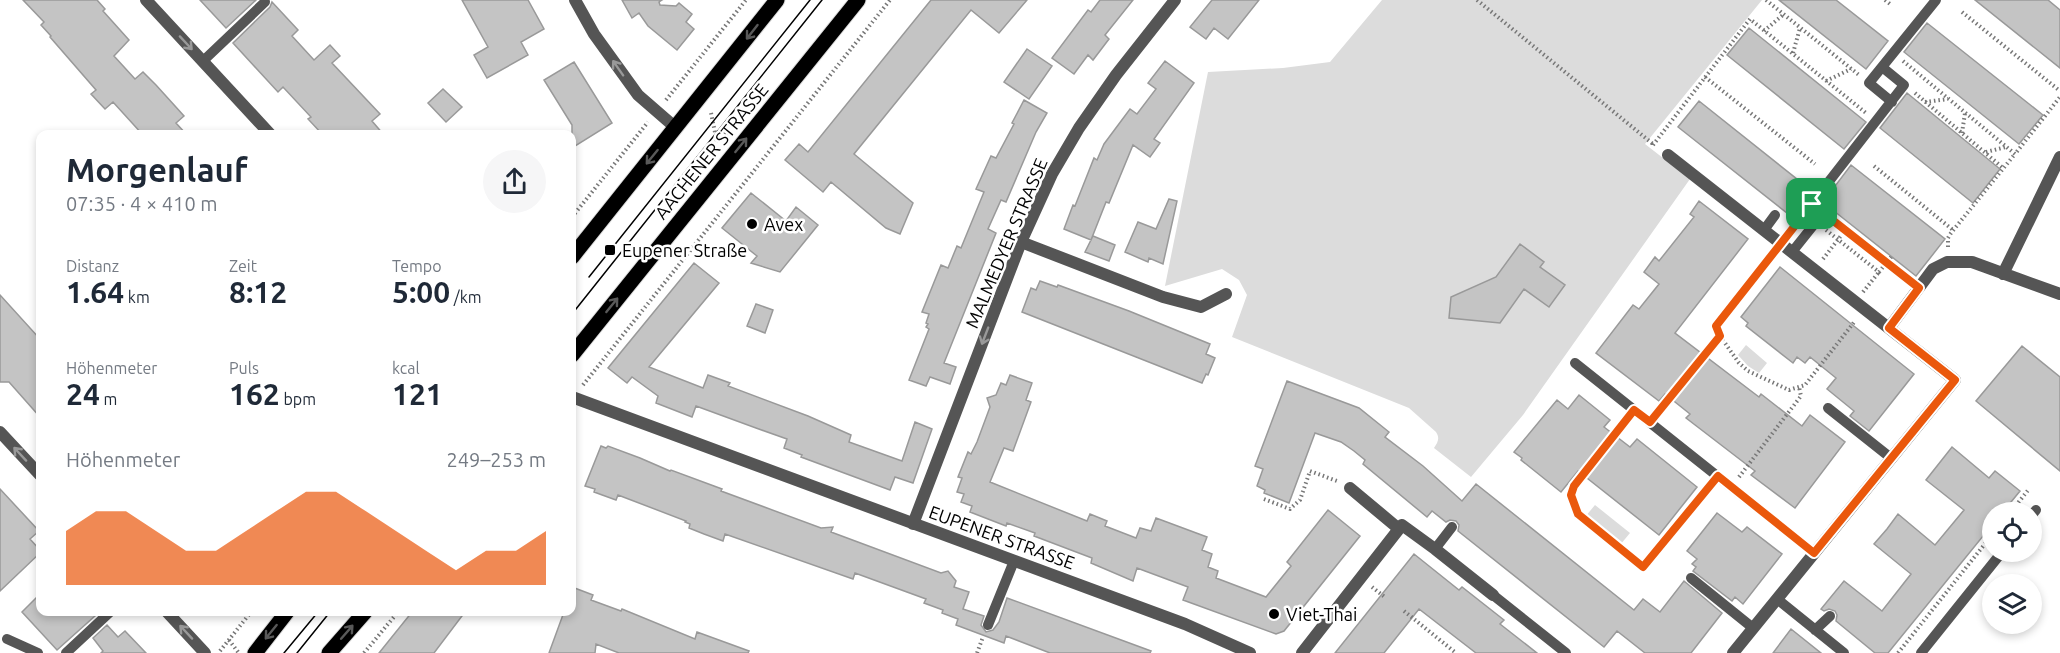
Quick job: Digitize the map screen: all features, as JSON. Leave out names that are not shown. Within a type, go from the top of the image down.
[{"type":"main road","points":[[576,252],[777,0]]},
{"type":"main road","name":"AACHENER STRASSE","points":[[576,350],[858,0]]},
{"type":"main road","points":[[255,653],[284,616]]},
{"type":"main road","points":[[329,653],[361,616]]},
{"type":"street","points":[[146,0],[266,130]]},
{"type":"street","points":[[575,0],[594,34],[638,95],[675,128]]},
{"type":"street","name":"MALMEDYER STRASSE","points":[[913,524],[1021,242],[1052,174],[1078,128],[1175,0]]},
{"type":"street","points":[[1668,155],[1955,380],[1733,653]]},
{"type":"street","points":[[2003,274],[2060,157]]},
{"type":"street","points":[[1021,242],[1162,297],[1201,307],[1226,294]]},
{"type":"street","points":[[1889,328],[1933,269],[1947,262],[1972,262],[2060,294]]},
{"type":"street","name":"EUPENER STRASSE","points":[[576,398],[1185,624],[1250,653]]},
{"type":"street","points":[[0,432],[36,472]]},
{"type":"street","points":[[1350,488],[1399,529]]},
{"type":"street","points":[[1302,653],[1402,525],[1493,595]]},
{"type":"street","points":[[171,616],[205,653]]},
{"type":"lane","points":[[1892,102],[1869,83],[1936,0]]},
{"type":"lane","points":[[203,61],[265,2]]},
{"type":"lane","points":[[1781,243],[1904,85],[1881,67]]},
{"type":"lane","points":[[1792,252],[1826,210]]},
{"type":"lane","points":[[1764,230],[1775,215]]},
{"type":"lane","points":[[1575,363],[1814,553]]},
{"type":"lane","points":[[1828,408],[1891,458]]},
{"type":"lane","points":[[1435,549],[1452,527]]},
{"type":"lane","points":[[988,625],[1014,561]]},
{"type":"lane","points":[[1921,653],[1994,562]]},
{"type":"lane","points":[[1691,578],[1753,628]]},
{"type":"lane","points":[[1493,595],[1566,653]]},
{"type":"lane","points":[[1776,599],[1844,653]]},
{"type":"lane","points":[[66,653],[106,616]]},
{"type":"lane","points":[[1815,630],[1830,616]]},
{"type":"lane","points":[[7,639],[38,653]]},
{"type":"path","points":[[576,392],[890,0]]},
{"type":"path","points":[[1477,0],[1668,155]]},
{"type":"path","points":[[1766,0],[1869,83]]},
{"type":"path","points":[[1885,0],[1890,4]]},
{"type":"path","points":[[1962,12],[2060,91]]},
{"type":"path","points":[[1764,31],[1784,15]]},
{"type":"path","points":[[1653,145],[1750,19],[1876,122]]},
{"type":"path","points":[[1792,54],[1800,28]]},
{"type":"path","points":[[1893,53],[2015,154]]},
{"type":"path","points":[[1826,81],[1851,69]]},
{"type":"path","points":[[1705,77],[1815,164]]},
{"type":"path","points":[[674,90],[689,112]]},
{"type":"path","points":[[1918,96],[2003,168]]},
{"type":"path","points":[[1950,235],[2060,98]]},
{"type":"path","points":[[1925,102],[1949,99]]},
{"type":"path","points":[[705,120],[712,112],[717,142]]},
{"type":"path","points":[[1962,133],[1965,113]]},
{"type":"path","points":[[709,153],[728,130],[747,180]]},
{"type":"path","points":[[1985,153],[2006,147]]},
{"type":"path","points":[[1874,165],[1953,230]]},
{"type":"path","points":[[1826,210],[1846,230],[1919,288]]},
{"type":"path","points":[[1816,222],[1879,272]]},
{"type":"path","points":[[1815,270],[1850,224]]},
{"type":"path","points":[[1781,243],[1716,326],[1720,336],[1739,363],[1748,371],[1789,390],[1805,385],[1860,305],[1879,272],[1892,256]]},
{"type":"path","points":[[1650,422],[1720,336]]},
{"type":"path","points":[[1731,487],[1802,396],[1799,387]]},
{"type":"path","points":[[1634,410],[1574,486],[1571,495],[1578,514],[1643,567],[1718,476]]},
{"type":"path","points":[[1264,499],[1290,509],[1300,500],[1310,471],[1350,488]]},
{"type":"path","points":[[2019,502],[2029,489]]},
{"type":"path","points":[[1898,653],[1982,548]]},
{"type":"path","points":[[1404,611],[1456,653]]},
{"type":"path","points":[[218,653],[248,616]]},
{"type":"path","points":[[364,653],[395,616]]},
{"type":"path","points":[[229,640],[239,653]]},
{"type":"shaded area","points":[[1382,0],[1762,0],[1645,144],[1690,179],[1523,415],[1471,477],[1434,448],[1438,440],[1436,432],[1409,408],[1232,337],[1247,295],[1239,280],[1222,269],[1165,286],[1208,72],[1283,68],[1330,62]]},
{"type":"shaded area","points":[[1746,345],[1767,363],[1759,373],[1748,366],[1738,355]]},
{"type":"shaded area","points":[[1595,505],[1630,533],[1620,545],[1585,517]]},
{"type":"building","points":[[23,0],[97,0],[105,9],[103,11],[129,40],[114,56],[135,79],[143,72],[156,85],[184,116],[176,123],[182,130],[138,130],[113,102],[105,109],[91,94],[96,90],[41,25],[44,22]]},
{"type":"building","points":[[200,0],[256,0],[226,28]]},
{"type":"building","points":[[462,0],[528,0],[544,29],[521,42],[528,55],[487,78],[474,55],[488,47]]},
{"type":"building","points":[[622,0],[662,0],[659,2],[660,5],[676,6],[679,3],[692,14],[686,22],[694,29],[677,50],[648,26],[639,13],[632,18]]},
{"type":"building","points":[[931,0],[1027,0],[999,33],[971,10],[854,154],[913,203],[900,234],[886,228],[831,182],[823,192],[785,160],[799,144],[808,152]]},
{"type":"building","points":[[1100,0],[1133,0],[1105,35],[1109,39],[1093,60],[1088,55],[1074,74],[1052,58],[1088,10],[1091,12]]},
{"type":"building","points":[[1212,0],[1259,0],[1228,39],[1214,28],[1206,39],[1190,27]]},
{"type":"building","points":[[1779,0],[1836,0],[1888,41],[1866,69]]},
{"type":"building","points":[[1975,0],[2048,0],[2060,10],[2060,68]]},
{"type":"building","points":[[272,2],[298,30],[292,36],[314,60],[330,45],[340,56],[332,63],[380,114],[372,121],[380,130],[318,130],[308,119],[311,117],[283,87],[278,92],[233,43],[270,7]]},
{"type":"building","points":[[1927,23],[2043,115],[2019,144],[1904,52]]},
{"type":"building","points":[[1749,28],[1866,122],[1844,149],[1727,55]]},
{"type":"building","points":[[1027,49],[1052,66],[1029,99],[1004,82]]},
{"type":"building","points":[[1165,61],[1194,83],[1154,139],[1160,143],[1150,157],[1133,145],[1091,240],[1064,229],[1094,158],[1097,160],[1104,144],[1130,109],[1137,114],[1156,89],[1148,83]]},
{"type":"building","points":[[574,62],[612,123],[576,146],[576,130],[572,130],[572,125],[544,80]]},
{"type":"building","points":[[443,89],[462,107],[446,122],[428,103]]},
{"type":"building","points":[[1907,93],[2000,169],[1973,203],[1880,128]]},
{"type":"building","points":[[1024,100],[1047,113],[1036,132],[1006,202],[1001,200],[988,229],[996,233],[944,363],[956,367],[950,384],[930,377],[926,386],[909,380],[929,329],[926,323],[929,314],[922,312],[941,265],[948,268],[957,246],[961,248],[984,192],[976,189],[991,156],[996,158]]},
{"type":"building","points":[[1699,101],[1812,191],[1792,217],[1678,127]]},
{"type":"building","points":[[1851,165],[1945,239],[1916,276],[1834,211],[1835,205],[1832,201],[1823,202]]},
{"type":"building","points":[[751,193],[786,221],[796,207],[818,225],[780,272],[751,263],[757,256],[722,228]]},
{"type":"building","points":[[1169,199],[1177,201],[1163,264],[1149,258],[1148,262],[1125,252],[1138,222],[1156,229]]},
{"type":"building","points":[[1699,201],[1748,239],[1675,333],[1759,397],[1761,394],[1802,426],[1810,415],[1845,442],[1795,508],[1751,475],[1755,471],[1686,418],[1690,414],[1665,394],[1659,401],[1596,353],[1633,305],[1639,309],[1659,284],[1644,272],[1655,257],[1659,261],[1694,217],[1690,214]]},
{"type":"building","points":[[1093,236],[1115,245],[1109,261],[1085,252]]},
{"type":"building","points":[[1520,244],[1544,262],[1540,267],[1565,285],[1549,307],[1524,289],[1500,323],[1449,318],[1451,297],[1496,277]]},
{"type":"building","points":[[694,263],[719,283],[649,367],[703,388],[708,375],[730,383],[728,386],[851,435],[849,442],[902,461],[915,422],[932,429],[913,483],[895,477],[890,490],[801,457],[802,455],[784,448],[787,439],[696,406],[692,417],[656,403],[658,396],[632,377],[627,383],[608,368]]},
{"type":"building","points":[[1780,267],[1914,374],[1869,431],[1850,416],[1854,411],[1827,389],[1836,378],[1810,357],[1805,363],[1797,357],[1793,363],[1746,326],[1748,323],[1741,317]]},
{"type":"building","points":[[1040,281],[1057,287],[1058,285],[1129,311],[1210,344],[1206,354],[1215,358],[1208,375],[1206,374],[1202,383],[1022,312],[1031,288],[1036,290]]},
{"type":"building","points":[[0,295],[36,335],[36,412],[9,382],[0,382]]},
{"type":"building","points":[[756,304],[773,310],[765,333],[747,326]]},
{"type":"building","points":[[2022,346],[2060,377],[2060,471],[1976,401]]},
{"type":"building","points":[[1010,375],[1032,383],[1026,400],[1031,402],[1013,451],[1004,448],[990,482],[1087,521],[1090,514],[1107,521],[1105,526],[1136,538],[1140,528],[1151,531],[1156,518],[1207,537],[1202,550],[1212,554],[1208,567],[1218,571],[1216,578],[1266,597],[1291,566],[1287,562],[1328,510],[1360,536],[1284,631],[1276,634],[1183,600],[1188,587],[1137,568],[1133,581],[1091,563],[1092,558],[1034,536],[1035,533],[1007,523],[1006,526],[970,512],[972,506],[961,502],[964,494],[957,492],[962,478],[958,477],[968,452],[971,454],[977,442],[990,407],[987,398],[996,395],[1001,383],[1006,385]]},
{"type":"building","points":[[1287,381],[1359,408],[1389,432],[1385,437],[1423,466],[1462,501],[1476,484],[1634,610],[1643,599],[1660,612],[1684,581],[1722,613],[1691,653],[1645,653],[1617,631],[1604,647],[1458,531],[1459,525],[1456,521],[1446,522],[1432,511],[1427,517],[1363,464],[1365,460],[1354,451],[1341,442],[1315,433],[1289,503],[1264,493],[1265,490],[1257,486],[1263,469],[1255,466]]},
{"type":"building","points":[[1579,395],[1610,420],[1604,427],[1630,447],[1637,439],[1697,487],[1659,535],[1578,471],[1561,492],[1514,452],[1557,400],[1568,409]]},
{"type":"building","points":[[601,446],[606,448],[608,446],[821,528],[833,527],[831,532],[941,573],[948,571],[956,581],[954,587],[969,592],[963,609],[984,616],[981,625],[986,632],[993,630],[999,622],[1007,598],[1151,651],[1150,653],[1050,653],[1006,636],[1004,643],[956,625],[958,619],[924,603],[926,599],[855,573],[853,579],[725,534],[723,541],[704,534],[689,528],[690,524],[686,521],[618,495],[616,500],[585,486]]},
{"type":"building","points":[[1952,447],[1989,478],[1995,471],[2020,491],[2011,502],[1982,502],[1982,537],[1888,653],[1875,653],[1836,621],[1835,611],[1821,609],[1844,581],[1882,611],[1911,574],[1874,544],[1898,514],[1935,545],[1964,510],[1926,480]]},
{"type":"building","points":[[0,489],[36,528],[36,534],[30,539],[36,546],[36,557],[0,591]]},
{"type":"building","points":[[1717,513],[1742,532],[1747,527],[1782,554],[1743,604],[1735,597],[1732,601],[1693,571],[1696,567],[1692,564],[1697,559],[1687,551]]},
{"type":"building","points":[[1414,554],[1459,590],[1462,587],[1504,620],[1500,624],[1537,653],[1476,653],[1419,609],[1384,653],[1335,653]]},
{"type":"building","points":[[576,589],[593,595],[591,600],[621,611],[622,609],[695,639],[697,632],[749,651],[748,653],[619,653],[596,644],[595,653],[549,653],[563,616],[576,616]]},
{"type":"building","points":[[36,598],[36,616],[95,616],[57,650],[22,612]]},
{"type":"building","points":[[409,616],[462,616],[434,653],[379,653]]},
{"type":"building","points":[[107,625],[118,637],[125,631],[146,653],[101,653],[103,651],[93,638]]},
{"type":"building","points":[[1791,629],[1821,653],[1773,653]]},
{"type":"tram line","points":[[589,277],[810,0]]},
{"type":"tram line","points":[[576,309],[822,0]]},
{"type":"tram line","points":[[284,653],[315,616]]},
{"type":"tram line","points":[[297,653],[327,616]]},
{"type":"place","name":"Avex","points":[[752,224]]},
{"type":"place","name":"Eupener Straße","points":[[610,250]]},
{"type":"place","name":"Viet-Thai","points":[[1274,614]]},
{"type":"route","points":[[1812,204],[1919,288],[1889,328],[1955,380],[1814,553],[1718,476],[1643,567],[1578,514],[1571,495],[1574,486],[1634,410],[1650,422],[1720,336],[1716,326],[1812,204]]}]
